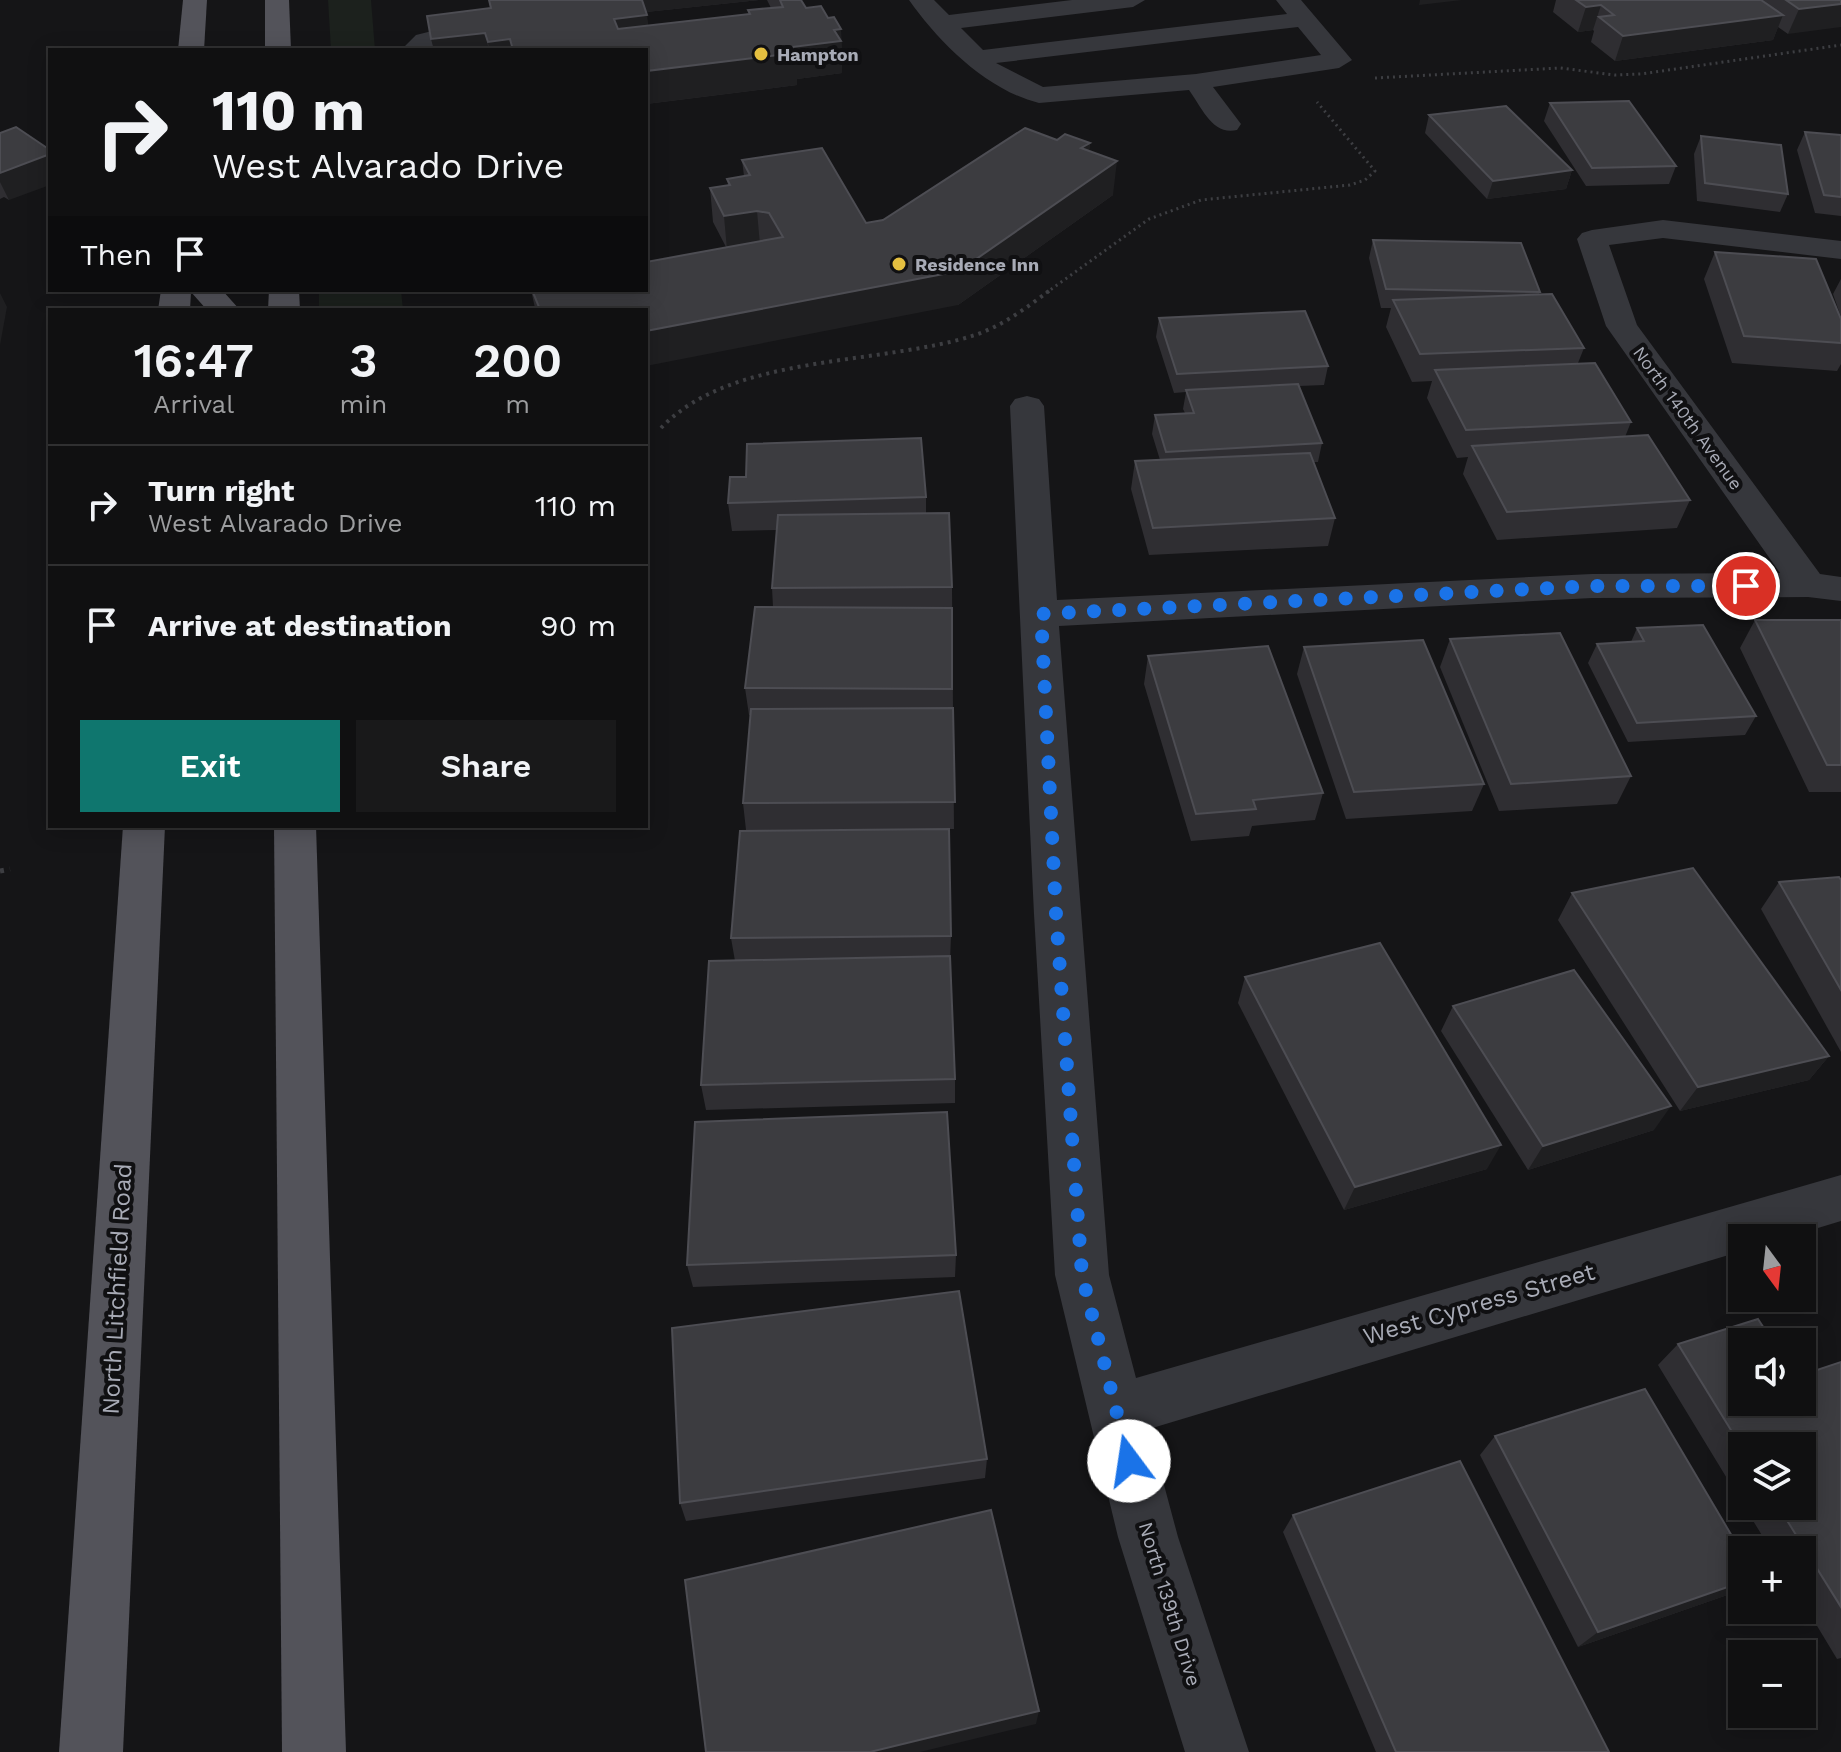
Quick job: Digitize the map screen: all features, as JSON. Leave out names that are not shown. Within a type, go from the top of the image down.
[{"type":"main road","points":[[191,48],[195,0]]},
{"type":"main road","points":[[277,0],[278,48]]},
{"type":"main road","points":[[207,292],[222,308]]},
{"type":"main road","name":"North Litchfield Road","points":[[91,1752],[144,828]]},
{"type":"main road","points":[[295,828],[314,1752]]},
{"type":"street","points":[[921,0],[939,23],[975,58],[991,73],[1039,95],[1196,82],[1339,60],[1296,10],[975,58]]},
{"type":"street","points":[[939,23],[1133,0]]},
{"type":"street","points":[[416,48],[440,36],[455,36],[470,43]]},
{"type":"street","points":[[1196,82],[1228,124]]},
{"type":"street","name":"North 140th Avenue","points":[[1824,587],[1622,326],[1592,239],[1663,229],[1841,250]]},
{"type":"street","name":"North 139th Drive","points":[[1027,406],[1056,914],[1082,1275],[1148,1537],[1217,1752]]},
{"type":"street","points":[[1041,614],[1592,586],[1824,587]]},
{"type":"street","name":"West Cypress Street","points":[[1117,1411],[1841,1198]]},
{"type":"path","points":[[1362,79],[1560,68],[1615,75],[1641,74],[1841,45]]},
{"type":"path","points":[[661,428],[679,409],[733,382],[975,335],[1013,317],[1149,219],[1201,200],[1293,188],[1350,185],[1365,180],[1375,171],[1316,101],[1319,93]]},
{"type":"path","points":[[0,871],[10,869]]},
{"type":"shaded area","points":[[328,0],[371,0],[375,48],[331,48]]},
{"type":"shaded area","points":[[319,292],[401,292],[403,308],[319,308]]},
{"type":"building","points":[[489,0],[642,0],[647,15],[614,19],[618,29],[750,14],[748,10],[783,7],[780,0],[801,0],[806,8],[821,6],[828,18],[834,17],[841,29],[834,30],[841,41],[792,47],[795,53],[648,71],[648,48],[512,48],[510,39],[488,42],[485,33],[431,39],[427,16],[491,8]]},
{"type":"building","points":[[1576,0],[1761,0],[1783,15],[1623,36],[1599,17],[1614,15],[1601,5],[1586,7]]},
{"type":"building","points":[[1786,0],[1841,0],[1841,4],[1799,9]]},
{"type":"building","points":[[1629,101],[1676,166],[1592,168],[1550,103]]},
{"type":"building","points":[[1506,106],[1572,170],[1493,181],[1429,115]]},
{"type":"building","points":[[16,127],[48,149],[48,155],[0,173],[0,133]]},
{"type":"building","points":[[1025,128],[1057,140],[1065,134],[1090,143],[1081,148],[1117,161],[959,271],[648,331],[648,308],[534,308],[539,307],[533,292],[648,292],[648,262],[783,237],[769,213],[757,211],[724,216],[710,188],[730,185],[727,179],[750,175],[742,160],[822,148],[866,223],[883,220]]},
{"type":"building","points":[[1805,132],[1841,135],[1841,197],[1824,195]]},
{"type":"building","points":[[1701,136],[1781,145],[1788,194],[1705,183]]},
{"type":"building","points":[[1373,240],[1521,243],[1540,292],[1386,289]]},
{"type":"building","points":[[1715,252],[1816,259],[1841,319],[1841,343],[1744,336]]},
{"type":"building","points":[[1552,294],[1584,348],[1420,354],[1393,300]]},
{"type":"building","points":[[1305,311],[1328,366],[1177,374],[1159,318]]},
{"type":"building","points":[[1595,363],[1631,422],[1466,430],[1435,370]]},
{"type":"building","points":[[1298,384],[1322,443],[1166,452],[1155,415],[1194,413],[1186,390]]},
{"type":"building","points":[[1648,435],[1690,500],[1507,512],[1472,446]]},
{"type":"building","points":[[921,438],[926,497],[728,503],[730,477],[746,477],[747,444]]},
{"type":"building","points":[[1310,453],[1335,518],[1153,528],[1135,461]]},
{"type":"building","points":[[949,513],[952,587],[772,588],[778,515]]},
{"type":"building","points":[[755,607],[952,608],[952,689],[745,688]]},
{"type":"building","points":[[1755,620],[1841,620],[1841,765],[1827,765]]},
{"type":"building","points":[[1703,625],[1756,716],[1637,723],[1597,644],[1644,641],[1637,628]]},
{"type":"building","points":[[1560,633],[1631,776],[1511,784],[1450,639]]},
{"type":"building","points":[[1423,640],[1484,784],[1354,792],[1304,647]]},
{"type":"building","points":[[1268,646],[1323,793],[1253,800],[1256,809],[1196,814],[1148,656]]},
{"type":"building","points":[[953,708],[955,802],[743,803],[751,709]]},
{"type":"building","points":[[949,829],[951,936],[731,938],[740,831]]},
{"type":"building","points":[[1693,868],[1829,1056],[1698,1087],[1572,893]]},
{"type":"building","points":[[1839,877],[1841,880],[1841,990],[1779,882]]},
{"type":"building","points":[[1380,943],[1501,1145],[1355,1187],[1245,977]]},
{"type":"building","points":[[950,956],[955,1079],[701,1085],[709,961]]},
{"type":"building","points":[[1574,970],[1671,1106],[1543,1146],[1453,1006]]},
{"type":"building","points":[[947,1112],[956,1255],[687,1265],[695,1122]]},
{"type":"building","points":[[959,1291],[987,1459],[680,1503],[672,1328]]},
{"type":"building","points":[[1758,1319],[1764,1328],[1729,1328]]},
{"type":"building","points":[[1728,1328],[1728,1416],[1816,1416],[1816,1370],[1841,1362],[1841,1607],[1816,1567],[1816,1536],[1797,1536],[1787,1520],[1816,1520],[1816,1432],[1732,1432],[1678,1344]]},
{"type":"building","points":[[1645,1389],[1732,1536],[1728,1536],[1728,1587],[1598,1632],[1495,1436]]},
{"type":"building","points":[[1460,1461],[1609,1752],[1396,1752],[1293,1515]]},
{"type":"building","points":[[991,1510],[1039,1711],[870,1752],[706,1752],[685,1580]]},
{"type":"place","name":"Hampton","points":[[761,54]]},
{"type":"place","name":"Residence Inn","points":[[899,264]]},
{"type":"route","points":[[1129,1461],[1082,1275],[1056,914],[1041,614],[1592,586],[1746,586]]}]
